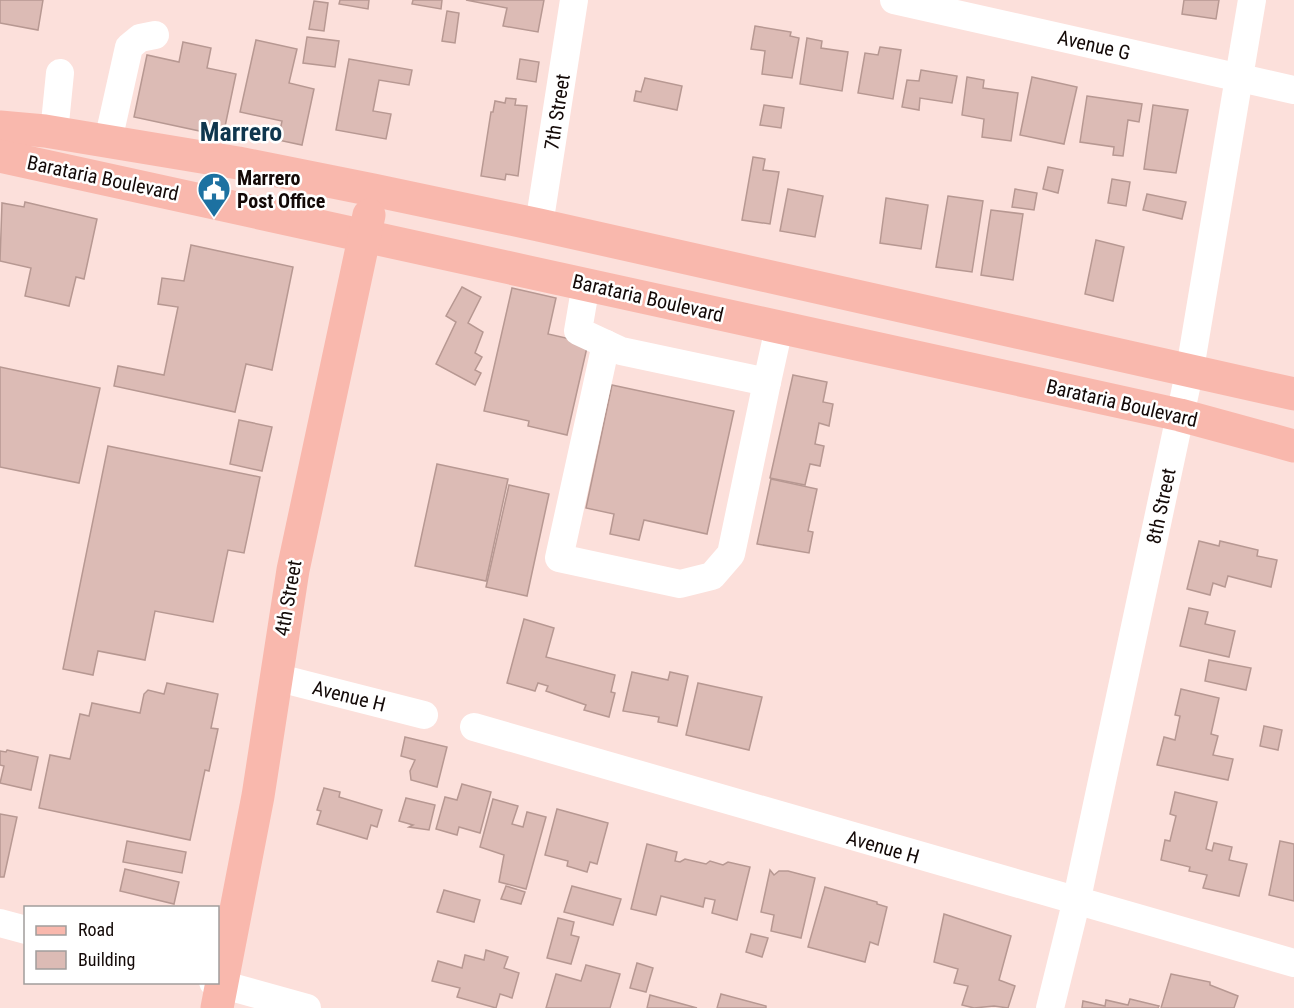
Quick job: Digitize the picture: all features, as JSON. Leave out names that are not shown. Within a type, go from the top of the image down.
[{"type":"main road","name":"Barataria Boulevard","points":[[0,127],[108,141],[238,163],[373,190],[1190,369],[1294,394]]},
{"type":"main road","name":"Barataria Boulevard","points":[[0,156],[366,234],[779,328],[1180,415],[1294,446]]},
{"type":"main road","name":"4th Street","points":[[219,982],[258,796],[274,677],[293,570],[366,234],[373,190]]},
{"type":"main road","points":[[779,328],[791,281]]},
{"type":"street","name":"7th Street","points":[[539,225],[574,0]]},
{"type":"street","name":"Avenue G","points":[[894,0],[1294,90]]},
{"type":"street","name":"8th Street","points":[[1050,1008],[1076,903],[1190,369],[1252,0]]},
{"type":"street","points":[[108,141],[129,47],[140,38],[155,35]]},
{"type":"street","points":[[54,133],[60,73]]},
{"type":"street","points":[[586,284],[578,331],[621,351],[767,382]]},
{"type":"street","points":[[606,344],[559,558],[680,584],[712,576],[731,554],[779,328]]},
{"type":"street","name":"Avenue H","points":[[274,677],[424,715]]},
{"type":"street","name":"Avenue H","points":[[474,728],[1076,903],[1294,963]]},
{"type":"street","points":[[0,923],[24,929]]},
{"type":"street","points":[[217,992],[307,1008]]},
{"type":"building","points":[[0,0],[43,0],[38,30],[0,23]]},
{"type":"building","points":[[340,0],[369,0],[368,9],[339,4]]},
{"type":"building","points":[[413,0],[442,0],[441,9],[412,4]]},
{"type":"building","points":[[466,0],[544,0],[538,32],[503,26],[507,8]]},
{"type":"building","points":[[1184,0],[1219,0],[1216,19],[1182,14]]},
{"type":"building","points":[[314,1],[328,3],[324,31],[309,29]]},
{"type":"building","points":[[447,11],[459,13],[455,43],[442,41]]},
{"type":"building","points":[[755,26],[791,32],[790,36],[799,38],[792,78],[762,74],[765,51],[751,49]]},
{"type":"building","points":[[307,37],[339,41],[335,67],[303,63]]},
{"type":"building","points":[[807,38],[822,41],[821,48],[848,52],[842,91],[800,84]]},
{"type":"building","points":[[256,40],[297,49],[289,83],[314,89],[302,145],[278,140],[282,121],[240,112]]},
{"type":"building","points":[[183,42],[211,48],[207,68],[236,74],[223,136],[134,117],[147,55],[179,62]]},
{"type":"building","points":[[880,47],[901,50],[893,99],[858,93],[865,53],[878,55]]},
{"type":"building","points":[[349,59],[412,70],[409,85],[379,80],[373,111],[391,114],[386,139],[336,130]]},
{"type":"building","points":[[520,59],[539,62],[536,82],[517,79]]},
{"type":"building","points":[[921,70],[957,76],[952,103],[920,98],[919,110],[902,107],[907,80],[919,81]]},
{"type":"building","points":[[967,77],[984,80],[983,88],[1018,93],[1011,141],[982,137],[984,119],[962,115]]},
{"type":"building","points":[[1032,77],[1077,87],[1064,144],[1020,135]]},
{"type":"building","points":[[645,78],[682,86],[677,110],[634,101],[636,91],[641,92]]},
{"type":"building","points":[[1087,96],[1142,104],[1139,122],[1128,120],[1123,156],[1113,155],[1114,147],[1080,142]]},
{"type":"building","points":[[506,98],[516,99],[515,105],[527,106],[518,176],[506,174],[505,180],[481,176],[491,112],[493,112],[495,101],[505,103]]},
{"type":"building","points":[[764,105],[784,108],[781,128],[760,125]]},
{"type":"building","points":[[1153,105],[1188,110],[1176,173],[1144,169]]},
{"type":"building","points":[[753,157],[765,159],[763,170],[779,172],[770,224],[742,220]]},
{"type":"building","points":[[1048,167],[1063,170],[1058,193],[1043,189]]},
{"type":"building","points":[[1112,179],[1130,182],[1126,206],[1108,203]]},
{"type":"building","points":[[788,189],[823,196],[815,237],[780,231]]},
{"type":"building","points":[[1015,189],[1037,193],[1034,210],[1012,207]]},
{"type":"building","points":[[1147,194],[1186,202],[1182,219],[1143,210]]},
{"type":"building","points":[[948,196],[983,201],[972,272],[936,267]]},
{"type":"building","points":[[886,198],[928,205],[921,249],[880,243]]},
{"type":"building","points":[[25,202],[97,219],[84,279],[76,277],[69,306],[25,296],[31,268],[0,261],[2,203],[24,207]]},
{"type":"building","points":[[991,210],[1023,214],[1013,280],[981,275]]},
{"type":"building","points":[[1096,240],[1124,247],[1113,301],[1085,294]]},
{"type":"building","points":[[191,245],[293,267],[272,370],[246,364],[235,412],[114,386],[118,366],[164,375],[178,307],[158,304],[162,278],[184,281]]},
{"type":"building","points":[[462,287],[481,297],[468,323],[483,332],[475,353],[482,357],[475,370],[481,373],[475,385],[436,364],[456,322],[446,316]]},
{"type":"building","points":[[512,288],[556,298],[548,334],[588,343],[567,435],[528,426],[529,421],[484,411]]},
{"type":"building","points":[[0,367],[100,388],[79,483],[0,467]]},
{"type":"building","points":[[793,375],[827,382],[823,402],[833,404],[829,426],[819,423],[815,444],[824,446],[820,466],[810,464],[805,485],[770,478]]},
{"type":"building","points":[[612,385],[734,411],[707,534],[644,520],[639,540],[610,534],[614,514],[586,508]]},
{"type":"building","points":[[239,420],[272,427],[262,471],[230,464]]},
{"type":"building","points":[[108,446],[260,477],[244,553],[228,550],[213,622],[155,611],[145,660],[98,651],[93,675],[63,669]]},
{"type":"building","points":[[437,464],[508,479],[486,581],[415,566]]},
{"type":"building","points":[[771,479],[817,489],[808,531],[813,532],[809,553],[757,544]]},
{"type":"building","points":[[509,485],[549,494],[527,596],[486,587]]},
{"type":"building","points":[[1199,541],[1219,546],[1220,541],[1258,550],[1257,556],[1277,560],[1271,587],[1228,576],[1225,587],[1213,583],[1210,595],[1187,589]]},
{"type":"building","points":[[1189,608],[1208,612],[1205,624],[1235,631],[1229,657],[1180,646]]},
{"type":"building","points":[[524,619],[554,628],[546,657],[615,675],[611,692],[615,693],[609,717],[584,710],[586,705],[546,691],[548,686],[538,683],[535,691],[507,683]]},
{"type":"building","points":[[1209,660],[1251,668],[1246,690],[1205,681]]},
{"type":"building","points":[[632,672],[668,680],[670,672],[688,676],[677,726],[658,722],[659,717],[623,711]]},
{"type":"building","points":[[167,683],[218,694],[211,728],[218,729],[209,771],[205,770],[190,840],[39,808],[50,755],[70,759],[80,714],[89,716],[92,703],[140,713],[144,694],[148,690],[164,694]]},
{"type":"building","points":[[698,683],[762,697],[749,750],[686,735]]},
{"type":"building","points":[[1181,689],[1219,698],[1211,734],[1218,736],[1213,755],[1233,759],[1228,780],[1157,765],[1164,737],[1175,740],[1180,716],[1175,715]]},
{"type":"building","points":[[1264,726],[1282,730],[1278,750],[1260,746]]},
{"type":"building","points":[[405,737],[447,747],[437,787],[411,780],[410,771],[415,760],[401,756]]},
{"type":"building","points":[[7,750],[38,757],[31,790],[0,783],[4,766],[0,765],[0,751],[6,752]]},
{"type":"building","points":[[462,784],[491,792],[480,833],[459,827],[457,835],[436,829],[445,797],[457,800]]},
{"type":"building","points":[[324,788],[340,792],[339,797],[382,810],[377,827],[371,825],[367,839],[317,824],[321,811],[317,810]]},
{"type":"building","points":[[1175,792],[1217,802],[1206,849],[1212,851],[1214,843],[1232,847],[1229,860],[1247,864],[1239,896],[1203,888],[1207,875],[1189,871],[1190,867],[1161,860],[1165,840],[1170,841],[1176,816],[1170,814]]},
{"type":"building","points":[[406,798],[435,805],[429,830],[409,827],[413,825],[399,821]]},
{"type":"building","points":[[493,799],[518,806],[512,824],[523,827],[527,812],[546,817],[526,889],[499,882],[504,855],[480,847]]},
{"type":"building","points":[[557,809],[608,823],[597,864],[590,862],[587,872],[567,866],[568,861],[545,855]]},
{"type":"building","points":[[0,814],[17,817],[4,877],[0,877]]},
{"type":"building","points":[[127,841],[186,852],[182,873],[123,862]]},
{"type":"building","points":[[1280,841],[1294,844],[1294,901],[1269,895]]},
{"type":"building","points":[[647,844],[677,852],[675,861],[680,862],[685,859],[706,864],[710,861],[723,865],[728,862],[750,867],[737,920],[712,913],[715,900],[705,898],[703,907],[661,896],[656,915],[631,909]]},
{"type":"building","points":[[125,869],[179,882],[174,904],[120,891]]},
{"type":"building","points":[[770,870],[774,875],[779,871],[788,871],[815,878],[801,938],[771,931],[774,915],[761,912]]},
{"type":"building","points":[[506,886],[525,892],[521,904],[501,899]]},
{"type":"building","points":[[572,886],[621,899],[613,925],[564,912]]},
{"type":"building","points":[[825,887],[887,907],[878,945],[870,942],[865,962],[808,947]]},
{"type":"building","points":[[444,890],[480,900],[474,922],[437,912]]},
{"type":"building","points":[[944,914],[1011,936],[999,980],[1015,986],[1008,1008],[994,1006],[974,1008],[962,1005],[968,986],[954,983],[958,969],[934,962]]},
{"type":"building","points":[[558,918],[574,922],[571,935],[579,937],[571,964],[547,958]]},
{"type":"building","points":[[751,934],[768,938],[762,957],[746,952]]},
{"type":"building","points":[[486,950],[508,957],[504,968],[519,973],[512,998],[500,994],[496,1008],[457,997],[460,988],[432,981],[438,961],[462,968],[465,955],[484,960]]},
{"type":"building","points":[[637,963],[653,968],[646,992],[630,988]]},
{"type":"building","points":[[586,965],[620,974],[610,1008],[546,1008],[556,974],[581,981]]},
{"type":"building","points":[[1171,974],[1210,982],[1210,985],[1238,996],[1234,1008],[1161,1008]]},
{"type":"building","points":[[721,994],[766,1006],[766,1008],[717,1008]]},
{"type":"building","points":[[650,995],[697,1008],[647,1008]]},
{"type":"building","points":[[1130,999],[1159,1006],[1158,1008],[1082,1008],[1083,1001],[1105,1006],[1106,1000],[1128,1005]]},
{"type":"place","name":"Marrero Post Office","points":[[214,218]]},
{"type":"district","name":"Marrero","points":[[241,132]]}]
